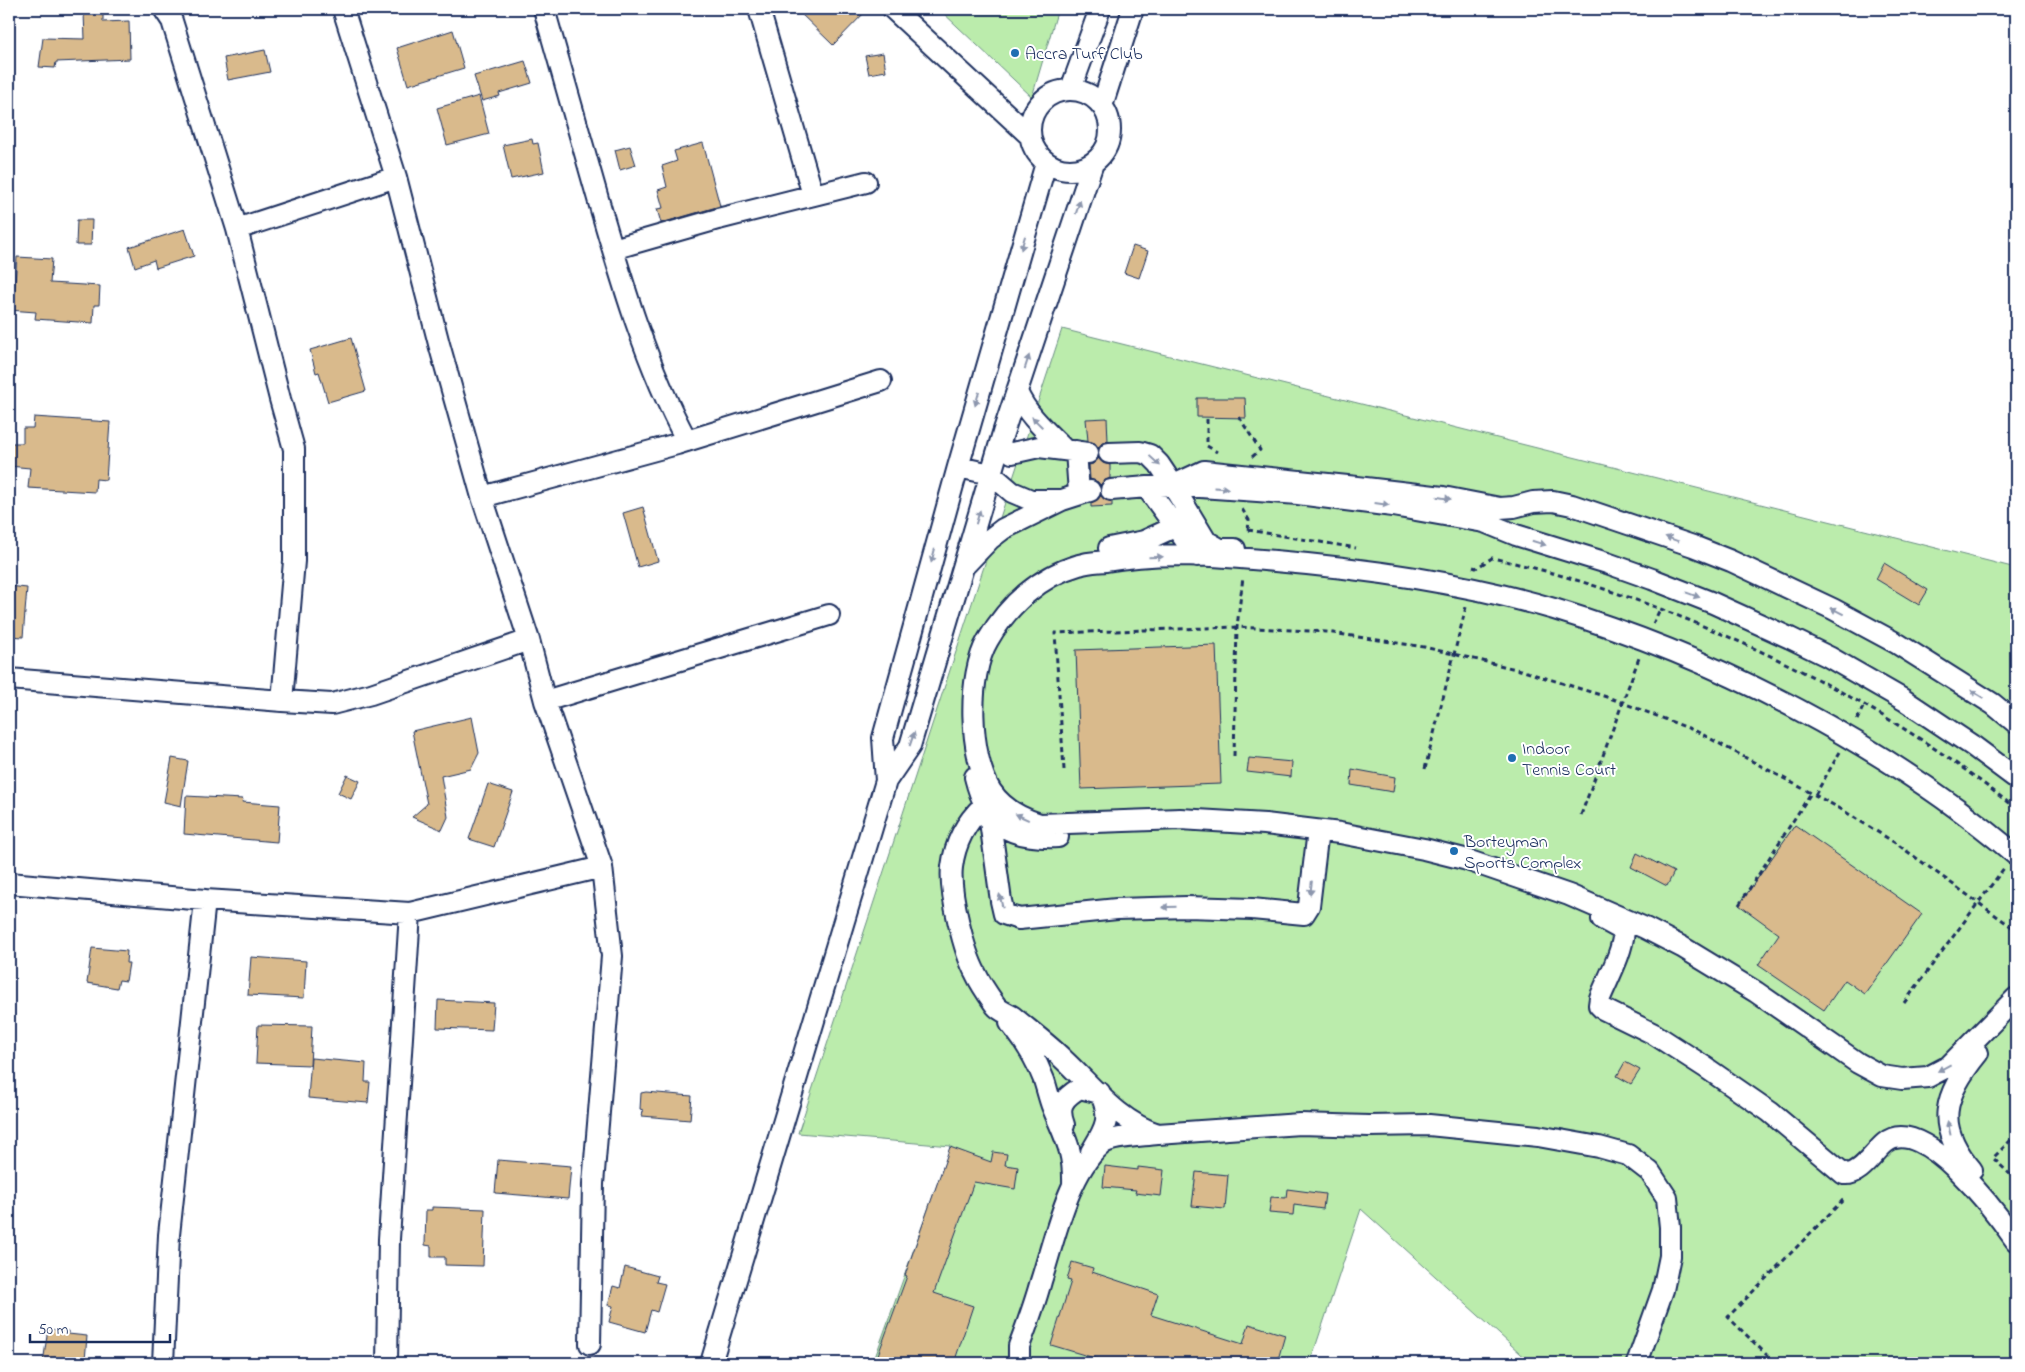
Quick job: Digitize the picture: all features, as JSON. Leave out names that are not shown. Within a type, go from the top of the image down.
[{"type":"street","points":[[164,9],[172,22],[237,229],[294,449],[294,561],[282,701]]},
{"type":"street","points":[[343,9],[396,177],[439,344],[482,498],[528,640],[545,701],[602,867],[612,956],[593,1184],[590,1344]]},
{"type":"street","points":[[544,9],[613,250],[643,342],[671,411],[687,441]]},
{"type":"street","points":[[759,9],[813,195]]},
{"type":"street","points":[[893,9],[1030,135]]},
{"type":"street","points":[[1071,89],[1100,9]]},
{"type":"street","points":[[1102,106],[1133,9]]},
{"type":"street","points":[[1071,89],[1092,96],[1102,106],[1108,117],[1109,136],[1102,154],[1093,163],[1086,167],[1061,170],[1046,163],[1035,151],[1030,135],[1030,124],[1033,112],[1040,102],[1049,95],[1071,89]]},
{"type":"street","points":[[886,781],[883,738],[958,467],[1046,163]]},
{"type":"street","points":[[711,1363],[886,781],[910,746],[991,474],[1093,163]]},
{"type":"street","points":[[237,229],[396,177]]},
{"type":"street","points":[[613,250],[718,219],[866,182]]},
{"type":"street","points":[[482,498],[687,441],[881,381]]},
{"type":"street","points":[[1017,392],[1030,415],[1076,451]]},
{"type":"street","points":[[1012,454],[1039,446],[1076,451]]},
{"type":"street","points":[[1076,451],[1077,495]]},
{"type":"street","points":[[1109,452],[1140,452],[1150,455],[1159,464],[1172,485],[1197,556]]},
{"type":"street","points":[[958,467],[991,474],[1012,492],[1031,500],[1077,495]]},
{"type":"street","points":[[1240,482],[1484,522],[1523,538],[1607,563],[1652,579],[1713,603],[1830,657],[1904,700],[2016,778]]},
{"type":"street","points":[[1111,490],[1240,482],[1424,495],[1500,508],[1514,507],[1533,502],[1553,501],[1648,530],[1731,561],[1874,630],[1994,704],[2016,722]]},
{"type":"street","points":[[1147,488],[1184,523],[1206,541],[1220,549],[1351,567],[1471,589],[1554,609],[1691,658],[1733,677],[1812,718],[1890,763],[2016,851]]},
{"type":"street","points":[[963,567],[990,539],[1003,529],[1077,495]]},
{"type":"street","points":[[1507,530],[1514,507]]},
{"type":"street","points":[[1184,523],[1144,541],[1075,555],[1044,567],[1017,585],[980,628],[968,656],[961,698],[970,756],[980,798],[1004,828],[1026,836],[1048,837],[1136,831],[1220,830],[1316,839],[1392,852],[1474,873],[1564,902],[1624,930],[1623,942],[1600,998],[1599,1005],[1654,1034],[1705,1067],[1770,1112],[1844,1174],[1856,1172],[1879,1146],[1886,1125]]},
{"type":"street","points":[[2016,851],[1924,774],[1852,729],[1747,673],[1649,632],[1559,602],[1439,572],[1344,557],[1246,554],[1120,558],[1082,564],[1045,580],[1008,610],[986,643],[976,675],[973,714],[984,771],[990,790],[1005,807],[1021,818],[1040,824],[1180,820],[1265,824],[1340,833],[1464,858],[1569,895],[1645,928],[1682,947],[1756,992],[1858,1063],[1882,1076],[1902,1079],[1928,1076],[1949,1066],[2016,998]]},
{"type":"street","points":[[545,701],[829,615]]},
{"type":"street","points":[[9,679],[332,704],[371,694],[528,640]]},
{"type":"street","points":[[987,809],[1000,901],[1004,914],[1019,919],[1083,911],[1146,907],[1219,908],[1304,914],[1309,906],[1316,839]]},
{"type":"street","points":[[987,809],[970,817],[958,841],[952,868],[953,892],[966,947],[975,974],[1034,1057],[1052,1105],[1080,1162]]},
{"type":"street","points":[[9,883],[205,900],[410,913],[602,867]]},
{"type":"street","points":[[162,1363],[169,1234],[205,900]]},
{"type":"street","points":[[386,1363],[390,1230],[410,913]]},
{"type":"street","points":[[1877,1092],[1838,1061],[1738,990],[1671,951],[1646,939],[1634,945],[1625,956],[1608,996],[1608,1001],[1673,1037],[1734,1077],[1794,1119],[1832,1155],[1849,1167],[1857,1165],[1879,1146],[1895,1137],[1914,1140],[1933,1149],[1962,1175],[2016,1241]]},
{"type":"street","points":[[998,1008],[1011,1015],[1021,1025],[1035,1034],[1100,1093],[1117,1112],[1142,1129],[1158,1134]]},
{"type":"street","points":[[2016,1012],[1979,1050],[1959,1078],[1950,1098],[1947,1119],[1948,1131],[1958,1153],[2016,1224]]},
{"type":"street","points":[[1080,1162],[1060,1114],[1063,1102],[1080,1088],[1100,1093]]},
{"type":"street","points":[[1017,1358],[1080,1162],[1100,1137],[1107,1121],[1105,1104],[1100,1093]]},
{"type":"street","points":[[1080,1162],[1102,1144],[1117,1139],[1158,1134],[1300,1124],[1429,1125],[1538,1136],[1628,1154],[1650,1172],[1667,1198],[1670,1228],[1670,1256],[1663,1290],[1637,1363]]},
{"type":"street","points":[[1067,1131],[1082,1140],[1093,1141],[1100,1137]]},
{"type":"path","points":[[1234,756],[1238,627],[1249,520],[1238,501],[1242,465],[1260,450],[1239,418]]},
{"type":"path","points":[[1207,419],[1206,446],[1221,454]]},
{"type":"path","points":[[1425,769],[1471,589]]},
{"type":"path","points":[[1064,770],[1056,633],[1238,627],[1326,632],[1455,653],[1520,670],[1622,703],[1696,731],[1811,793],[1897,844],[2016,930]]},
{"type":"path","points":[[1581,816],[1622,703]]},
{"type":"path","points":[[1739,905],[1811,793]]},
{"type":"path","points":[[1904,1003],[2016,851]]},
{"type":"path","points":[[2011,1140],[1993,1158],[2016,1180]]},
{"type":"path","points":[[1775,1363],[1728,1317],[1845,1198]]},
{"type":"green space","name":"Accra Turf Club","points":[[939,9],[1058,9],[1032,97]]},
{"type":"green space","name":"Borteyman Sports Complex","points":[[1062,329],[2016,568],[2016,1363],[1531,1363],[1361,1209],[1310,1363],[873,1363],[951,1146],[798,1133]]},
{"type":"building","points":[[796,9],[868,9],[833,45]]},
{"type":"building","points":[[84,13],[103,13],[103,22],[129,21],[130,59],[56,62],[55,68],[39,67],[43,38],[85,39]]},
{"type":"building","points":[[453,30],[464,68],[408,85],[397,48]]},
{"type":"building","points":[[265,50],[270,72],[228,80],[224,58]]},
{"type":"building","points":[[883,53],[886,71],[869,74],[865,56]]},
{"type":"building","points":[[525,61],[532,83],[499,93],[500,96],[482,101],[474,76]]},
{"type":"building","points":[[479,96],[489,134],[447,145],[437,108]]},
{"type":"building","points":[[532,139],[533,144],[538,143],[544,172],[511,179],[503,145]]},
{"type":"building","points":[[703,143],[720,206],[661,223],[657,209],[663,208],[658,190],[667,187],[662,166],[677,161],[674,151]]},
{"type":"building","points":[[630,146],[636,165],[620,170],[615,150]]},
{"type":"building","points":[[77,220],[92,220],[91,245],[76,245]]},
{"type":"building","points":[[185,229],[194,256],[156,268],[154,260],[135,267],[129,247]]},
{"type":"building","points":[[1133,246],[1148,251],[1139,278],[1124,273]]},
{"type":"building","points":[[17,257],[52,259],[50,283],[100,286],[99,305],[94,305],[93,323],[35,319],[36,312],[9,310],[10,295],[14,295]]},
{"type":"building","points":[[351,338],[366,391],[328,402],[319,372],[316,373],[310,350]]},
{"type":"building","points":[[1197,398],[1245,398],[1246,418],[1197,417]]},
{"type":"building","points":[[34,417],[110,422],[106,480],[96,479],[95,492],[28,488],[30,468],[9,466],[11,443],[23,443],[23,428],[33,428]]},
{"type":"building","points":[[1107,418],[1108,441],[1102,443],[1098,448],[1095,443],[1088,441],[1086,419]]},
{"type":"building","points":[[1098,458],[1103,463],[1110,465],[1110,478],[1100,485],[1098,482],[1090,479],[1089,465],[1093,464]]},
{"type":"building","points":[[1101,495],[1106,500],[1112,502],[1112,506],[1091,507],[1091,503]]},
{"type":"building","points":[[643,507],[658,561],[638,567],[623,513]]},
{"type":"building","points":[[1884,563],[1928,590],[1919,605],[1876,579]]},
{"type":"building","points":[[9,586],[27,588],[23,637],[9,636]]},
{"type":"building","points":[[1216,645],[1221,784],[1081,789],[1076,650]]},
{"type":"building","points":[[472,717],[479,753],[471,769],[441,776],[448,817],[442,830],[412,817],[427,804],[412,731]]},
{"type":"building","points":[[172,758],[188,761],[181,806],[164,802]]},
{"type":"building","points":[[1249,758],[1292,762],[1291,777],[1247,772]]},
{"type":"building","points":[[1352,769],[1395,777],[1393,792],[1351,785]]},
{"type":"building","points":[[347,775],[360,781],[351,799],[338,793]]},
{"type":"building","points":[[488,784],[513,792],[494,847],[469,839]]},
{"type":"building","points":[[186,796],[243,799],[242,802],[280,805],[277,842],[184,834]]},
{"type":"building","points":[[1795,825],[1922,914],[1865,994],[1845,980],[1824,1010],[1758,965],[1779,934],[1739,905]]},
{"type":"building","points":[[1637,853],[1674,872],[1667,886],[1631,867]]},
{"type":"building","points":[[92,948],[127,951],[126,963],[129,963],[126,981],[119,980],[117,988],[87,983]]},
{"type":"building","points":[[251,957],[306,961],[304,998],[248,995]]},
{"type":"building","points":[[438,1000],[494,1003],[492,1030],[437,1028]]},
{"type":"building","points":[[258,1025],[312,1026],[310,1065],[256,1063]]},
{"type":"building","points":[[311,1058],[366,1063],[365,1082],[370,1082],[368,1103],[308,1098]]},
{"type":"building","points":[[1625,1062],[1640,1070],[1631,1084],[1617,1076]]},
{"type":"building","points":[[641,1093],[692,1096],[690,1120],[642,1116],[643,1110],[640,1109]]},
{"type":"building","points":[[950,1147],[991,1162],[993,1152],[1007,1154],[1005,1165],[1018,1167],[1015,1189],[974,1182],[934,1293],[973,1306],[954,1363],[875,1363],[907,1276],[905,1275]]},
{"type":"building","points":[[498,1160],[571,1166],[568,1199],[495,1193]]},
{"type":"building","points":[[1105,1166],[1138,1170],[1138,1167],[1164,1170],[1161,1196],[1135,1193],[1136,1190],[1103,1187]]},
{"type":"building","points":[[1196,1172],[1228,1175],[1225,1209],[1192,1206]]},
{"type":"building","points":[[1287,1189],[1325,1194],[1323,1209],[1294,1205],[1293,1215],[1269,1213],[1271,1197],[1286,1198]]},
{"type":"building","points":[[432,1207],[485,1209],[483,1266],[445,1265],[445,1257],[431,1257],[431,1246],[425,1245],[426,1210],[432,1210]]},
{"type":"building","points":[[1072,1262],[1093,1268],[1092,1272],[1158,1294],[1151,1315],[1243,1344],[1249,1324],[1285,1335],[1277,1363],[1111,1363],[1051,1345],[1071,1281],[1067,1280]]},
{"type":"building","points":[[625,1267],[658,1276],[656,1282],[665,1284],[657,1312],[651,1310],[645,1332],[609,1322],[613,1306],[608,1305],[613,1286],[620,1288]]},
{"type":"building","points":[[48,1329],[68,1331],[68,1334],[87,1336],[85,1361],[67,1359],[66,1363],[43,1363]]},
{"type":"place","name":"Accra Turf Club","points":[[1015,53]]},
{"type":"place","name":"Indoor Tennis Court","points":[[1512,758]]},
{"type":"place","name":"Borteyman Sports Complex","points":[[1454,851]]}]
